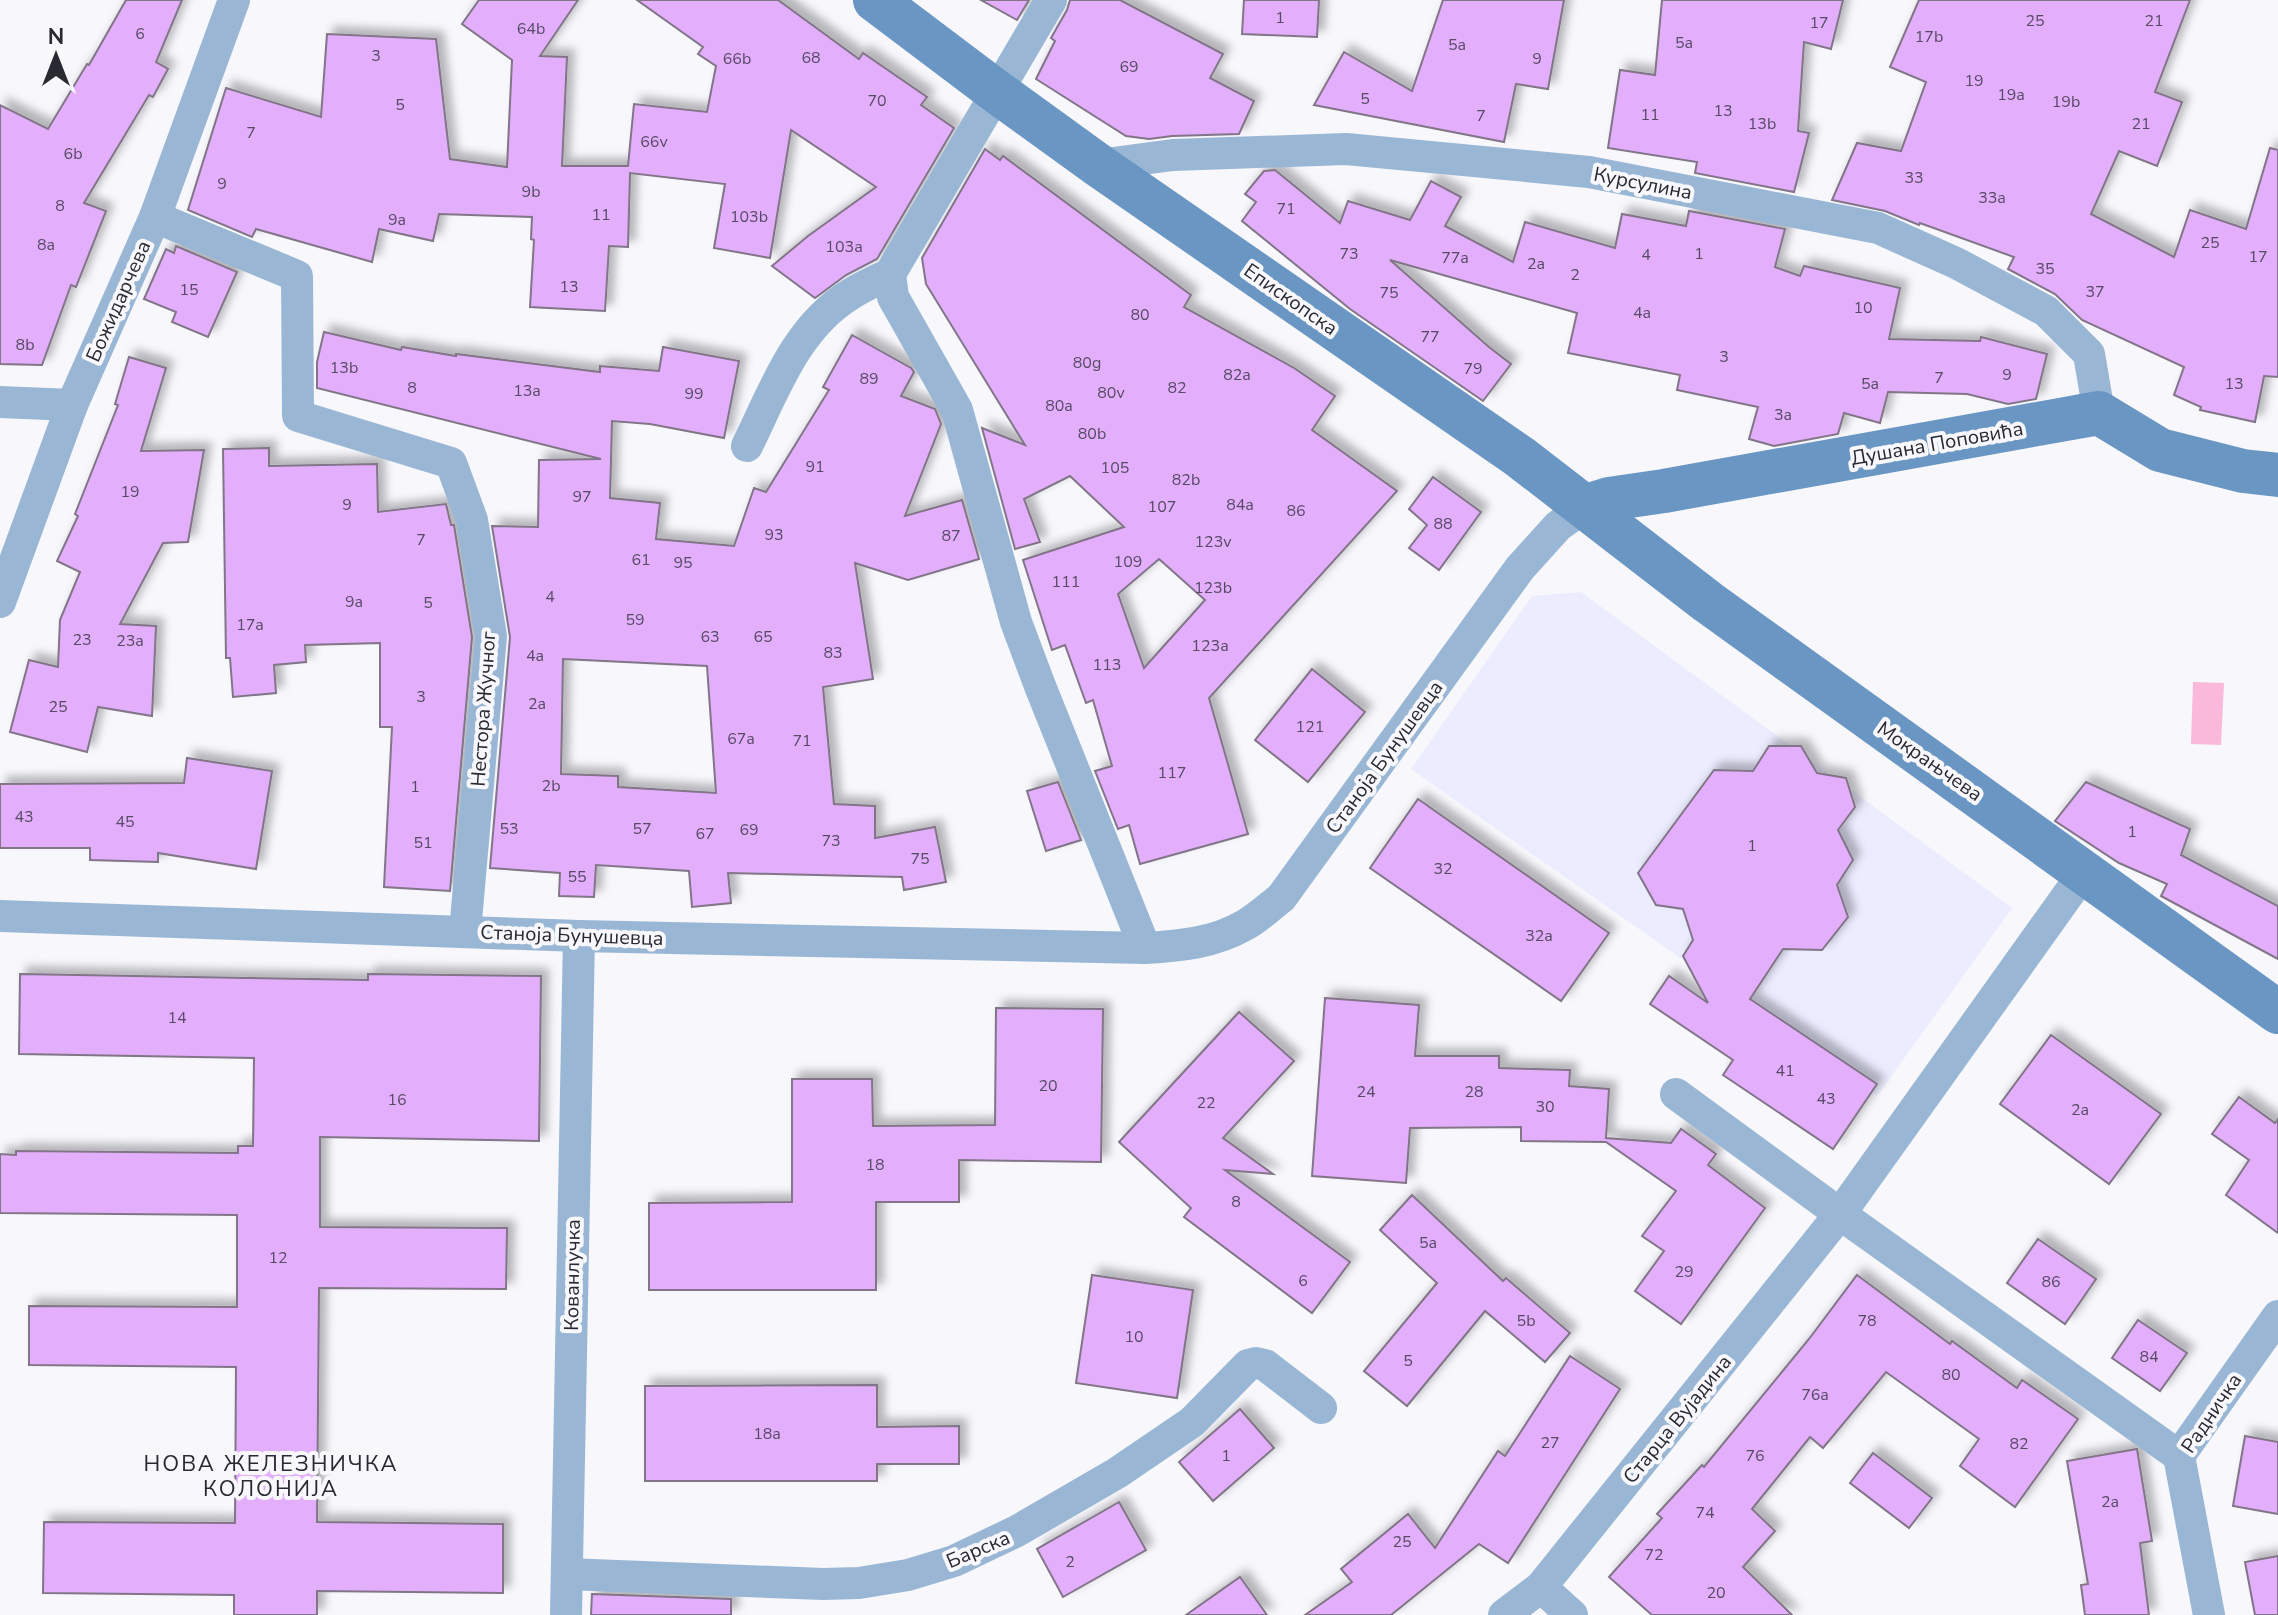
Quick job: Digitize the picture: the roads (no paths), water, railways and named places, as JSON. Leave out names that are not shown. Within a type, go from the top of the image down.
[{"type":"street","name":"Божидарчева","points":[[0,602],[72,405],[155,217],[234,0]]},
{"type":"street","name":"Епископска","points":[[875,0],[1098,165],[1586,506]]},
{"type":"street","points":[[747,446],[793,352],[821,318],[850,294],[890,274],[1051,0]]},
{"type":"street","name":"Курсулина","points":[[1098,165],[1173,155],[1346,149],[1589,172],[1878,228],[1956,263],[2046,311],[2089,354],[2099,413]]},
{"type":"street","name":"Нестора Жучног","points":[[155,217],[297,276],[298,416],[451,463],[472,520],[491,636],[465,932]]},
{"type":"street","points":[[890,274],[893,297],[957,410],[1016,622],[1145,948]]},
{"type":"street","points":[[0,402],[72,405]]},
{"type":"street","points":[[2099,413],[2160,450],[2243,471],[2278,475]]},
{"type":"street","name":"Душана Поповића","points":[[1586,506],[1609,499],[2099,413]]},
{"type":"street","name":"Мокрањчева","points":[[1586,506],[1708,602],[2278,1012]]},
{"type":"street","name":"Станоја Бунушевца","points":[[0,916],[579,936],[1145,948],[1180,946],[1215,939],[1245,925],[1281,898],[1520,568],[1558,526],[1586,506]]},
{"type":"street","name":"Старца Вујадина","points":[[1504,1615],[1541,1587],[1840,1214],[2085,871]]},
{"type":"street","name":"Кованлучка","points":[[566,1615],[579,936]]},
{"type":"street","points":[[1676,1094],[2179,1456]]},
{"type":"street","name":"Радничка","points":[[2209,1615],[2179,1456],[2278,1316]]},
{"type":"street","name":"Барска","points":[[567,1574],[823,1584],[859,1583],[908,1575],[954,1561],[1017,1531],[1117,1473],[1192,1422],[1248,1365],[1265,1365],[1321,1408]]},
{"type":"street","points":[[1541,1587],[1572,1615]]},
{"type":"district","name":"НОВА ЖЕЛЕЗНИЧКА КОЛОНИЈА","points":[[271,1476]]}]
